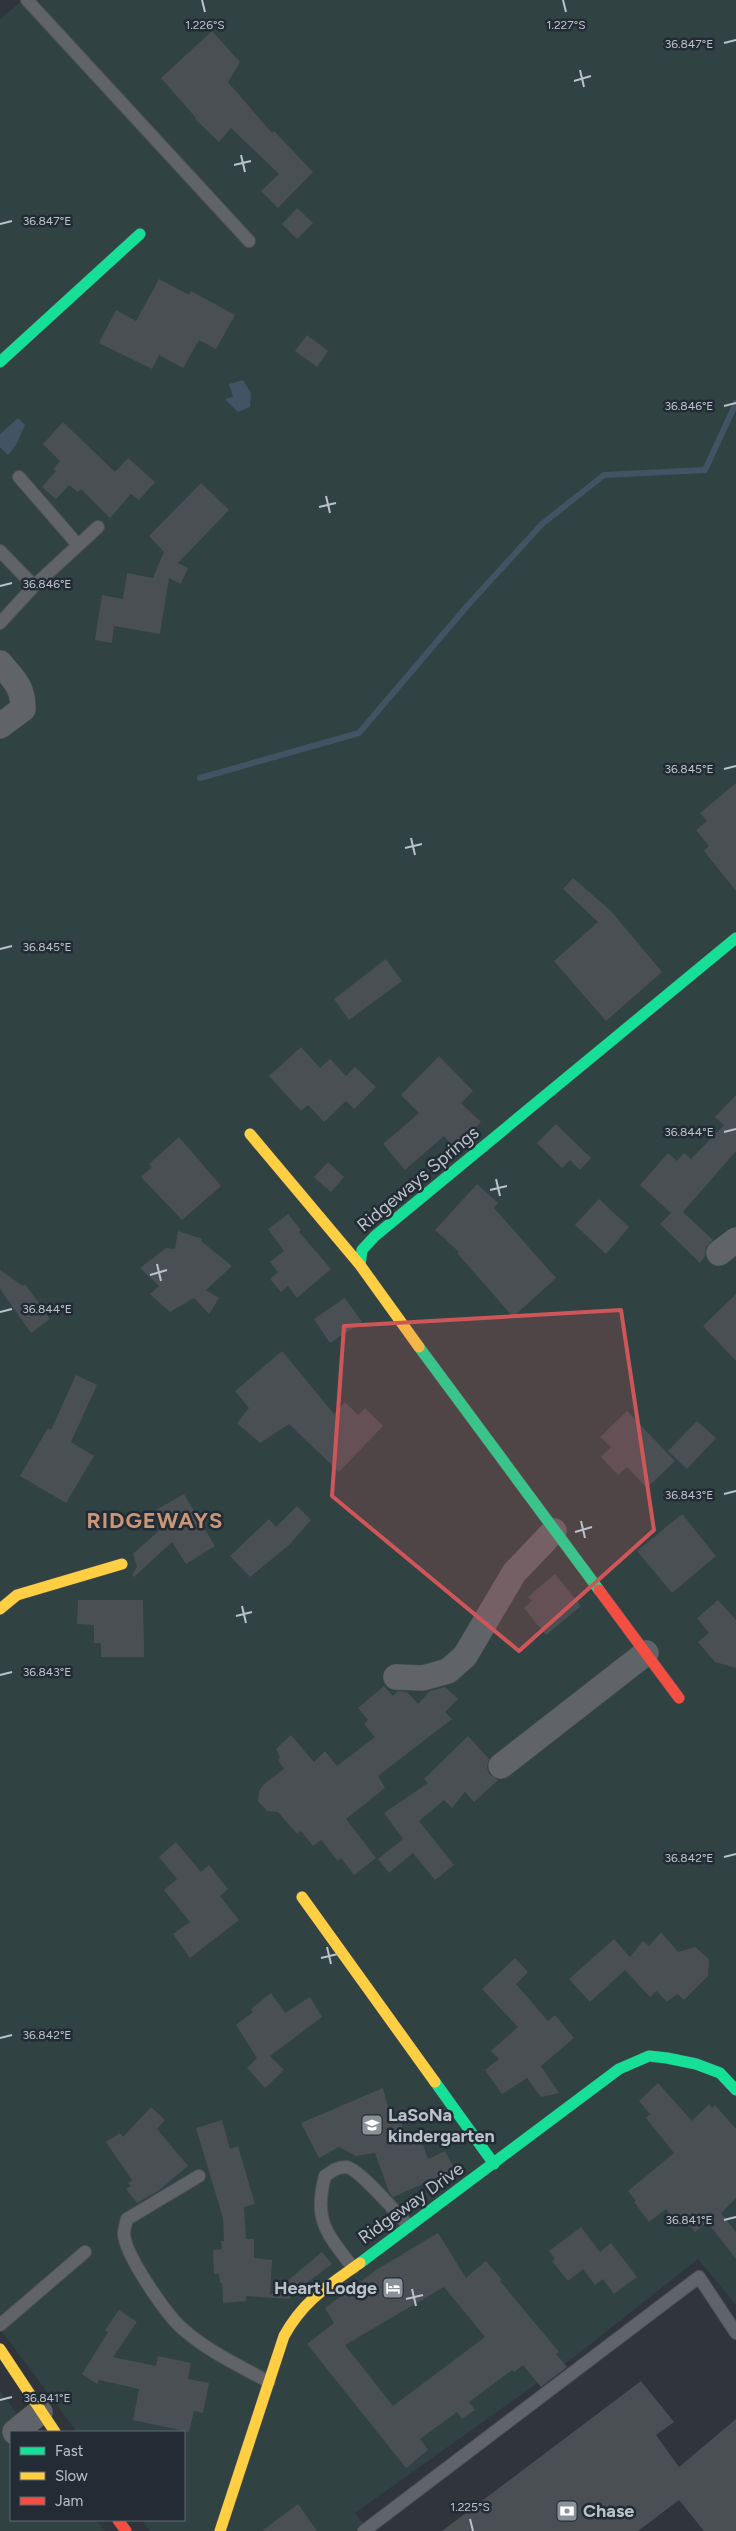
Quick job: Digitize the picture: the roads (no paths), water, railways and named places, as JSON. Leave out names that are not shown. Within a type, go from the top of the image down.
[{"type":"street","points":[[0,362],[140,234]]},
{"type":"street","points":[[0,663],[19,685],[23,694],[23,709],[0,726]]},
{"type":"street","name":"Ridgeways Springs","points":[[360,1265],[362,1250],[375,1236],[736,938]]},
{"type":"street","points":[[250,1134],[360,1265],[554,1531],[589,1574],[679,1698]]},
{"type":"street","points":[[396,1677],[423,1678],[448,1671],[466,1656],[514,1573],[554,1531]]},
{"type":"street","points":[[0,1609],[17,1595],[122,1564]]},
{"type":"street","points":[[501,1766],[646,1653]]},
{"type":"street","points":[[302,1897],[494,2164]]},
{"type":"street","name":"Ridgeway Drive","points":[[220,2531],[284,2336],[294,2318],[309,2300],[619,2069],[634,2061],[649,2056],[696,2064],[720,2073],[736,2090]]},
{"type":"street","points":[[0,2349],[54,2431]]},
{"type":"street","points":[[16,2431],[40,2412]]},
{"type":"street","points":[[0,2444],[10,2436]]},
{"type":"lane","points":[[27,0],[249,241]]},
{"type":"lane","points":[[19,477],[78,545]]},
{"type":"lane","points":[[0,623],[34,586],[98,527]]},
{"type":"lane","points":[[0,551],[34,586]]},
{"type":"lane","points":[[352,2268],[325,2230],[319,2210],[324,2176],[335,2168],[348,2167],[361,2174],[409,2226]]},
{"type":"lane","points":[[199,2176],[127,2219],[124,2234],[128,2247],[135,2266],[182,2329],[217,2354],[269,2382]]},
{"type":"lane","points":[[0,2325],[85,2252]]},
{"type":"lane","points":[[364,2531],[699,2277],[736,2333]]},
{"type":"lane","points":[[379,2520],[387,2531]]},
{"type":"water","points":[[243,380],[251,393],[250,407],[238,412],[225,399],[233,397],[229,384]]},
{"type":"water","points":[[18,418],[25,425],[16,445],[8,455],[0,447],[0,434]]},
{"type":"waterway","points":[[200,778],[359,733],[468,605],[542,524],[604,475],[705,470],[736,403]]},
{"type":"place","name":"LaSoNa kindergarten","points":[[372,2125]]},
{"type":"place","name":"Heart Lodge","points":[[393,2288]]},
{"type":"place","name":"Chase","points":[[567,2511]]},
{"type":"district","name":"RIDGEWAYS","points":[[155,1520]]}]
